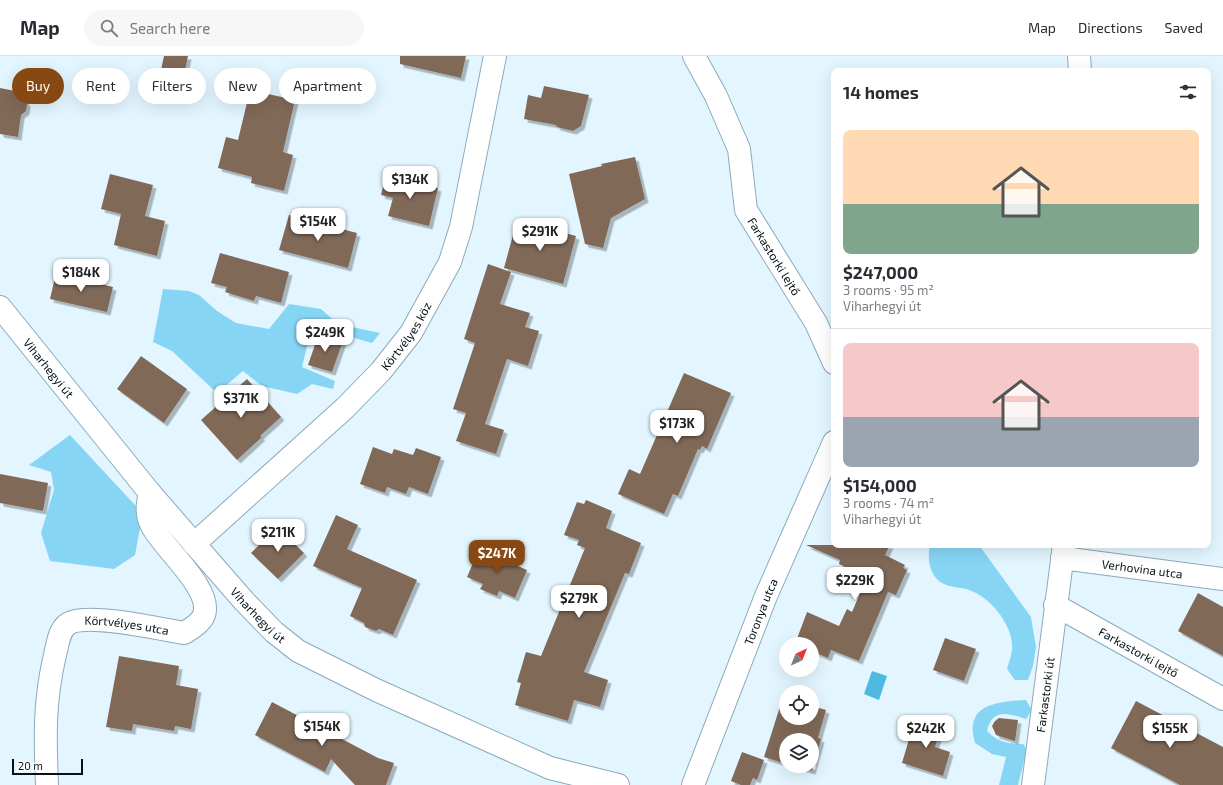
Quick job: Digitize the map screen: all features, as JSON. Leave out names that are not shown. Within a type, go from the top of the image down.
[{"type":"street","name":"Körtvélyes köz","points":[[194,544],[345,408],[381,371],[412,333],[450,262],[461,227],[495,56]]},
{"type":"street","name":"Farkastorki lejtő","points":[[694,56],[716,96],[740,149],[746,210],[816,323],[831,356]]},
{"type":"street","points":[[1079,56],[1080,68]]},
{"type":"street","name":"Viharhegyi út","points":[[0,307],[150,493],[194,544],[274,632],[298,651],[376,690],[550,768],[618,785]]},
{"type":"street","name":"Toronya utca","points":[[693,785],[766,596],[831,449]]},
{"type":"street","name":"Körtvélyes utca","points":[[47,785],[44,728],[48,684],[61,631],[71,622],[85,620],[119,623],[184,634],[196,625],[204,615],[204,603],[200,590],[152,526],[147,508],[150,493]]},
{"type":"street","name":"Verhovina utca","points":[[1063,552],[1223,579]]},
{"type":"street","name":"Farkastorki út","points":[[1033,785],[1063,552]]},
{"type":"street","name":"Farkastorki lejtő","points":[[1055,605],[1223,699]]},
{"type":"shaded area","points":[[163,289],[189,291],[199,295],[217,311],[236,323],[269,329],[289,304],[321,309],[338,324],[380,333],[372,343],[312,326],[302,367],[335,381],[333,389],[312,384],[297,394],[262,386],[243,371],[217,393],[172,351],[153,342]]},
{"type":"shaded area","points":[[70,435],[135,505],[142,517],[135,555],[114,569],[50,561],[41,533],[54,490],[51,472],[29,465]]},
{"type":"shaded area","points":[[930,548],[981,548],[1031,617],[1036,647],[1033,666],[1028,680],[1015,680],[1007,669],[1012,651],[1011,637],[1004,620],[998,612],[977,593],[966,589],[948,586],[938,580],[934,576],[930,566]]},
{"type":"shaded area","points":[[872,671],[887,676],[879,700],[864,694]]},
{"type":"shaded area","points":[[1026,700],[1032,710],[1026,719],[1013,715],[1002,714],[993,719],[989,724],[987,731],[995,738],[1008,743],[1023,744],[1027,749],[1018,785],[999,785],[1006,757],[992,754],[975,743],[973,730],[974,720],[978,713],[994,704]]},
{"type":"building","points":[[164,56],[188,56],[185,68],[161,68]]},
{"type":"building","points":[[400,56],[466,56],[461,78],[400,64]]},
{"type":"building","points":[[544,86],[589,95],[581,126],[573,131],[557,127],[556,125],[524,119],[528,95],[541,98]]},
{"type":"building","points":[[0,88],[12,90],[12,104],[27,104],[26,111],[21,115],[18,137],[0,134]]},
{"type":"building","points":[[271,95],[279,96],[279,104],[294,104],[283,152],[293,155],[284,191],[251,183],[252,177],[218,168],[226,137],[238,140],[247,104],[271,104]]},
{"type":"building","points":[[635,157],[645,199],[611,218],[603,248],[585,244],[569,174],[602,166],[601,164]]},
{"type":"building","points":[[110,174],[153,185],[145,216],[165,221],[157,256],[114,245],[121,214],[101,209]]},
{"type":"building","points":[[386,175],[438,188],[429,226],[388,216],[393,198],[381,195]]},
{"type":"building","points":[[289,215],[357,233],[348,268],[279,250]]},
{"type":"building","points":[[517,220],[576,236],[563,284],[504,268]]},
{"type":"building","points":[[220,253],[289,272],[281,303],[256,296],[254,301],[225,292],[227,287],[211,283]]},
{"type":"building","points":[[488,264],[511,272],[500,304],[530,313],[525,327],[539,331],[528,366],[507,359],[485,424],[504,430],[496,454],[456,441],[466,413],[453,409],[475,343],[464,339]]},
{"type":"building","points":[[56,273],[113,287],[107,312],[50,299]]},
{"type":"building","points":[[319,333],[343,341],[332,372],[308,365]]},
{"type":"building","points":[[141,356],[187,389],[164,423],[117,389]]},
{"type":"building","points":[[684,373],[731,393],[707,449],[702,446],[700,450],[698,449],[678,496],[673,494],[664,514],[618,494],[629,469],[640,474]]},
{"type":"building","points":[[247,379],[281,417],[237,460],[201,420]]},
{"type":"building","points":[[373,447],[392,454],[394,449],[413,455],[416,448],[441,457],[428,494],[409,487],[406,494],[387,487],[385,493],[360,484]]},
{"type":"building","points":[[0,474],[48,483],[43,511],[0,503]]},
{"type":"building","points":[[586,500],[612,511],[606,528],[641,543],[629,574],[625,573],[584,672],[608,680],[600,707],[574,700],[568,721],[515,705],[521,683],[517,682],[526,652],[541,656],[585,548],[577,545],[579,540],[564,535],[577,502],[584,504]]},
{"type":"building","points":[[336,515],[358,525],[347,549],[417,580],[393,635],[379,629],[376,631],[365,627],[364,623],[350,616],[362,588],[313,566]]},
{"type":"building","points":[[277,527],[304,553],[278,579],[251,553]]},
{"type":"building","points":[[806,545],[831,545],[831,548],[888,548],[885,555],[905,565],[903,568],[907,570],[896,595],[888,592],[859,661],[831,650],[828,658],[819,654],[819,637],[798,637],[807,612],[839,626],[847,609],[852,612],[867,577],[839,564],[840,560]]},
{"type":"building","points":[[479,549],[527,570],[515,598],[499,591],[497,596],[480,589],[483,584],[467,577]]},
{"type":"building","points":[[1198,593],[1223,607],[1223,656],[1178,631]]},
{"type":"building","points":[[945,638],[976,649],[964,681],[933,670]]},
{"type":"building","points":[[119,656],[179,666],[176,685],[198,689],[191,729],[175,726],[174,731],[133,724],[132,731],[106,727]]},
{"type":"building","points":[[1136,701],[1223,747],[1223,785],[1180,785],[1111,748]]},
{"type":"building","points":[[272,702],[378,758],[394,763],[386,785],[355,785],[331,759],[325,772],[255,735]]},
{"type":"building","points":[[819,708],[826,710],[819,734],[819,733],[779,733],[779,762],[764,757],[779,710],[779,725],[819,725]]},
{"type":"building","points":[[999,718],[1018,720],[1015,741],[996,735],[992,726]]},
{"type":"building","points":[[915,719],[941,727],[935,747],[950,752],[943,776],[902,763]]},
{"type":"building","points":[[742,752],[764,760],[757,780],[753,778],[750,785],[741,785],[731,781]]}]
